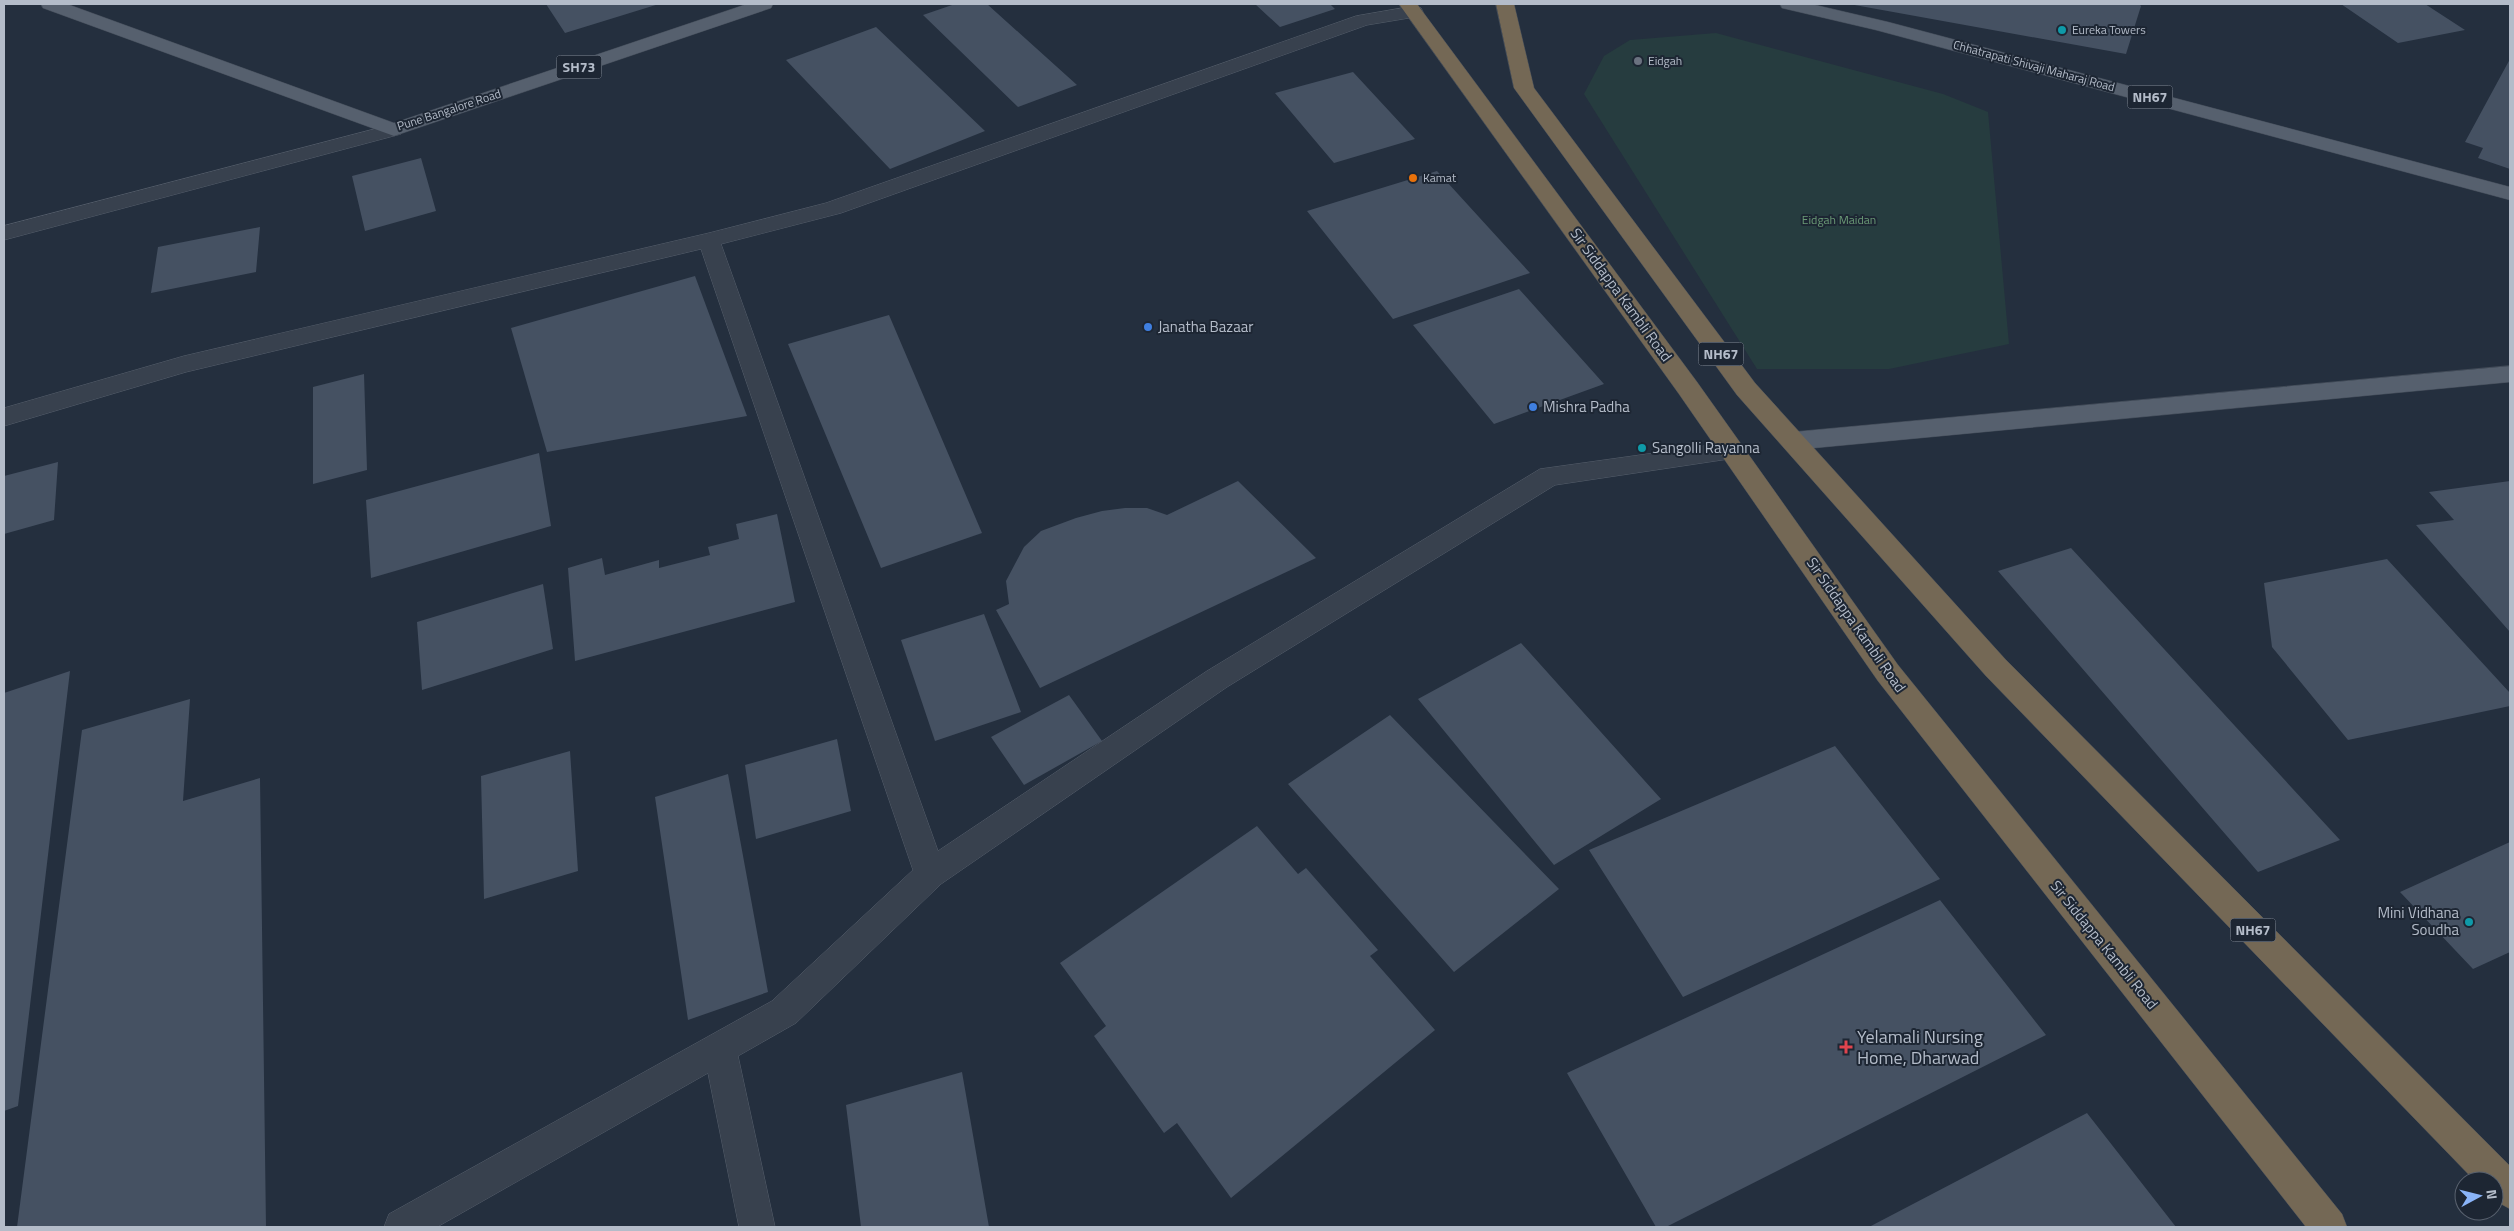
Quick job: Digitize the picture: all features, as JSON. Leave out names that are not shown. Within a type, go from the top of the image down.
[{"type":"highway","name":"NH67","points":[[1505,4],[1524,88],[1746,389],[1996,668],[2510,1191]]},
{"type":"highway","name":"Sir Siddappa Kambli Road","points":[[1411,8],[1733,451],[1888,673],[2329,1227]]},
{"type":"main road","name":"Pune Bangalore Road","points":[[50,4],[394,130],[764,4]]},
{"type":"main road","name":"Chhatrapati Shivaji Maharaj Road","points":[[1789,4],[1900,31],[2510,194]]},
{"type":"main road","points":[[1794,441],[2510,374]]},
{"type":"street","points":[[4,417],[184,364],[709,240],[834,208],[1363,20],[1411,8]]},
{"type":"street","points":[[4,233],[394,130]]},
{"type":"street","points":[[709,240],[930,874]]},
{"type":"street","points":[[402,1227],[784,1012],[930,874],[1217,679],[1549,476],[1733,451]]},
{"type":"street","points":[[720,1049],[757,1227]]},
{"type":"green space","name":"Eidgah Maidan","points":[[1716,33],[1943,94],[1988,112],[2009,344],[1889,369],[1757,369],[1584,94],[1604,56],[1630,40]]},
{"type":"building","points":[[546,4],[659,4],[565,33]]},
{"type":"building","points":[[955,4],[987,4],[1077,85],[1018,107],[923,15]]},
{"type":"building","points":[[1255,4],[1330,4],[1335,9],[1280,27]]},
{"type":"building","name":"Eureka Towers","points":[[1849,4],[2139,4],[2141,6],[2126,54]]},
{"type":"building","points":[[2341,4],[2425,4],[2465,30],[2398,43]]},
{"type":"building","points":[[876,27],[985,131],[890,169],[786,60]]},
{"type":"building","points":[[2510,59],[2510,169],[2478,158],[2483,148],[2465,142]]},
{"type":"building","points":[[1353,72],[1415,139],[1334,163],[1275,93]]},
{"type":"building","points":[[421,158],[436,211],[365,231],[352,176]]},
{"type":"building","points":[[1437,171],[1530,273],[1393,319],[1307,211]]},
{"type":"building","points":[[260,227],[256,272],[151,293],[158,247]]},
{"type":"building","points":[[695,276],[747,416],[547,452],[511,328]]},
{"type":"building","points":[[1519,289],[1604,384],[1494,424],[1413,325]]},
{"type":"building","points":[[889,315],[982,533],[881,568],[788,344]]},
{"type":"building","points":[[364,374],[367,470],[313,484],[313,387]]},
{"type":"building","points":[[539,453],[551,526],[371,578],[366,500]]},
{"type":"building","points":[[58,462],[54,520],[4,534],[4,476]]},
{"type":"building","points":[[1238,481],[1316,558],[1040,688],[996,610],[1009,604],[1006,581],[1024,547],[1041,531],[1076,518],[1102,511],[1125,508],[1147,508],[1167,515]]},
{"type":"building","points":[[2510,481],[2510,632],[2416,525],[2454,520],[2429,492]]},
{"type":"building","points":[[777,514],[795,602],[575,661],[568,568],[602,558],[605,575],[659,560],[659,568],[710,555],[708,547],[739,539],[736,524]]},
{"type":"building","points":[[2071,548],[2340,840],[2258,872],[1998,571]]},
{"type":"building","points":[[2387,559],[2510,693],[2510,706],[2348,740],[2272,647],[2264,583]]},
{"type":"building","points":[[543,584],[553,649],[422,690],[417,622]]},
{"type":"building","points":[[984,614],[1021,712],[935,741],[901,640]]},
{"type":"building","points":[[1521,643],[1661,799],[1554,865],[1418,699]]},
{"type":"building","points":[[70,671],[18,1106],[4,1111],[4,693]]},
{"type":"building","points":[[1069,695],[1102,741],[1024,785],[991,737]]},
{"type":"building","points":[[190,699],[183,801],[260,778],[266,1227],[17,1227],[82,730]]},
{"type":"building","points":[[1390,715],[1559,889],[1454,972],[1288,784]]},
{"type":"building","points":[[837,739],[851,811],[756,839],[745,765]]},
{"type":"building","points":[[1835,746],[1940,879],[1683,997],[1589,850]]},
{"type":"building","points":[[570,751],[578,871],[484,899],[481,776]]},
{"type":"building","points":[[728,774],[768,992],[688,1020],[655,797]]},
{"type":"building","points":[[1257,826],[1298,874],[1306,868],[1378,950],[1370,956],[1435,1030],[1231,1198],[1177,1123],[1164,1133],[1094,1036],[1106,1026],[1060,963]]},
{"type":"building","name":"Mini Vidhana Soudha","points":[[2510,842],[2510,952],[2473,969],[2400,892]]},
{"type":"building","points":[[1940,900],[2046,1035],[1666,1227],[1656,1227],[1567,1073]]},
{"type":"building","points":[[962,1072],[989,1227],[861,1227],[846,1105]]},
{"type":"building","points":[[2087,1113],[2176,1227],[1869,1227]]},
{"type":"place","name":"Eureka Towers","points":[[2062,30]]},
{"type":"place","name":"Eidgah","points":[[1638,61]]},
{"type":"place","name":"Kamat","points":[[1413,178]]},
{"type":"place","name":"Janatha Bazaar","points":[[1148,327]]},
{"type":"place","name":"Mishra Padha","points":[[1533,407]]},
{"type":"place","name":"Sangolli Rayanna","points":[[1642,448]]},
{"type":"place","name":"Mini Vidhana Soudha","points":[[2469,922]]},
{"type":"place","name":"Yelamali Nursing Home, Dharwad","points":[[1846,1047]]}]
